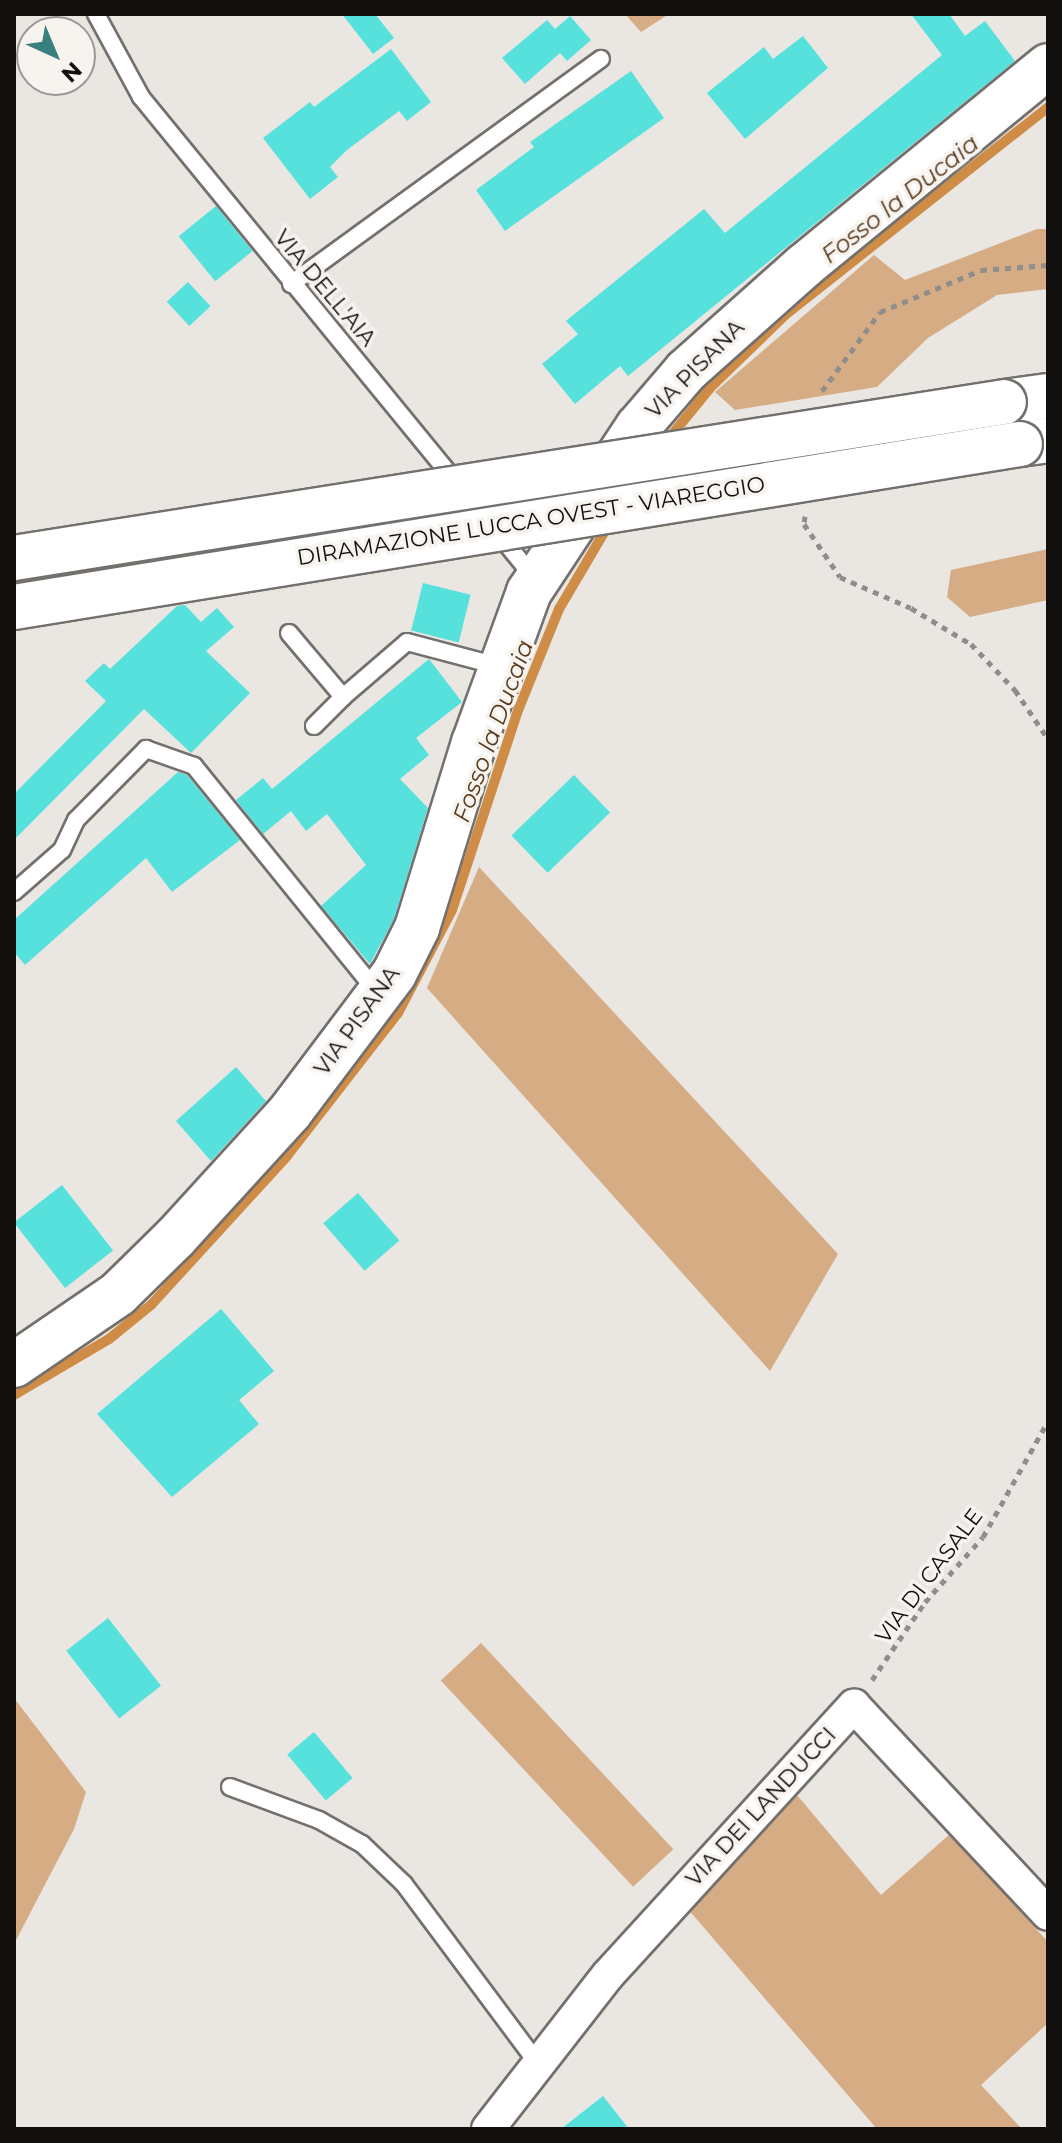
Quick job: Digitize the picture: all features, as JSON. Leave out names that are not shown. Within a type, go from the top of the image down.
[{"type":"main road","name":"VIA PISANA","points":[[14,1365],[118,1294],[176,1237],[290,1112],[379,995],[417,928],[500,666],[536,580],[638,427],[686,371],[805,265],[1048,66]]},
{"type":"main road","name":"DIRAMAZIONE LUCCA OVEST - VIAREGGIO","points":[[14,558],[1048,396]]},
{"type":"main road","name":"DIRAMAZIONE LUCCA OVEST - VIAREGGIO","points":[[14,607],[1034,442]]},
{"type":"street","points":[[854,1706],[1048,1914]]},
{"type":"street","name":"VIA DEI LANDUCCI","points":[[488,2129],[608,1975],[854,1706]]},
{"type":"lane","name":"VIA DELL'AIA","points":[[96,14],[141,97],[291,284],[427,440],[536,580]]},
{"type":"lane","points":[[291,284],[601,59]]},
{"type":"lane","points":[[289,633],[343,697]]},
{"type":"lane","points":[[314,726],[407,642],[500,666]]},
{"type":"lane","points":[[14,892],[62,850],[76,820],[146,749],[194,766],[379,995]]},
{"type":"lane","points":[[230,1787],[319,1820],[362,1844],[404,1884],[538,2064]]},
{"type":"path","name":"VIA DI CASALE","points":[[854,1706],[925,1602],[983,1537],[1048,1421]]},
{"type":"shaded area","points":[[625,14],[669,14],[641,32]]},
{"type":"shaded area","points":[[1037,229],[1048,229],[1048,289],[997,295],[928,338],[877,387],[735,410],[715,392],[874,255],[905,280]]},
{"type":"shaded area","points":[[1048,549],[1048,600],[970,617],[947,597],[951,570]]},
{"type":"shaded area","points":[[479,867],[838,1254],[770,1371],[427,988]]},
{"type":"shaded area","points":[[481,1643],[673,1849],[633,1887],[441,1681]]},
{"type":"shaded area","points":[[14,1698],[86,1792],[74,1829],[14,1944]]},
{"type":"shaded area","points":[[792,1789],[881,1895],[950,1834],[1048,1942],[1048,2023],[981,2085],[1022,2129],[877,2129],[687,1908]]},
{"type":"building","points":[[342,14],[375,14],[394,38],[373,54]]},
{"type":"building","points":[[911,14],[949,14],[965,36],[985,21],[1015,61],[628,376],[620,366],[575,404],[542,364],[578,334],[566,321],[704,209],[725,233],[942,55]]},
{"type":"building","points":[[570,16],[591,40],[567,61],[560,53],[525,84],[502,58],[547,20],[555,29]]},
{"type":"building","points":[[803,36],[828,68],[745,139],[707,93],[764,47],[773,59]]},
{"type":"building","points":[[391,49],[431,102],[407,121],[399,111],[347,150],[330,167],[338,177],[310,199],[263,138],[310,102],[314,107]]},
{"type":"building","points":[[631,71],[664,118],[505,231],[476,190],[534,147],[530,142]]},
{"type":"building","points":[[216,206],[253,251],[215,281],[179,236]]},
{"type":"building","points":[[188,282],[211,306],[189,326],[167,302]]},
{"type":"building","points":[[423,583],[471,595],[459,642],[411,631]]},
{"type":"building","points":[[185,605],[201,622],[217,608],[234,627],[206,651],[250,693],[191,753],[144,709],[14,840],[14,794],[106,701],[85,681],[104,663],[110,669],[177,606]]},
{"type":"building","points":[[429,659],[462,702],[416,738],[429,755],[400,779],[428,808],[394,919],[370,964],[321,906],[366,865],[327,814],[306,831],[291,811],[263,834],[236,800],[263,778],[272,789]]},
{"type":"building","points":[[178,772],[187,775],[240,840],[172,892],[146,858],[25,965],[14,952],[14,920]]},
{"type":"building","points":[[574,775],[610,812],[548,873],[511,835]]},
{"type":"building","points":[[236,1067],[266,1101],[211,1161],[176,1121]]},
{"type":"building","points":[[62,1185],[113,1250],[65,1288],[14,1223]]},
{"type":"building","points":[[358,1193],[399,1241],[365,1271],[323,1223]]},
{"type":"building","points":[[221,1309],[274,1371],[239,1400],[259,1424],[172,1497],[97,1414]]},
{"type":"building","points":[[108,1618],[161,1686],[119,1718],[66,1651]]},
{"type":"building","points":[[314,1732],[353,1778],[326,1800],[287,1754]]},
{"type":"building","points":[[603,2096],[629,2129],[561,2129]]},
{"type":"waterway","name":"Fosso la Ducaia","points":[[666,442],[710,388],[785,315],[1048,107]]},
{"type":"waterway","name":"Fosso la Ducaia","points":[[14,1395],[109,1339],[152,1304],[287,1156],[398,1013],[452,910],[519,708],[559,609],[609,524]]}]
